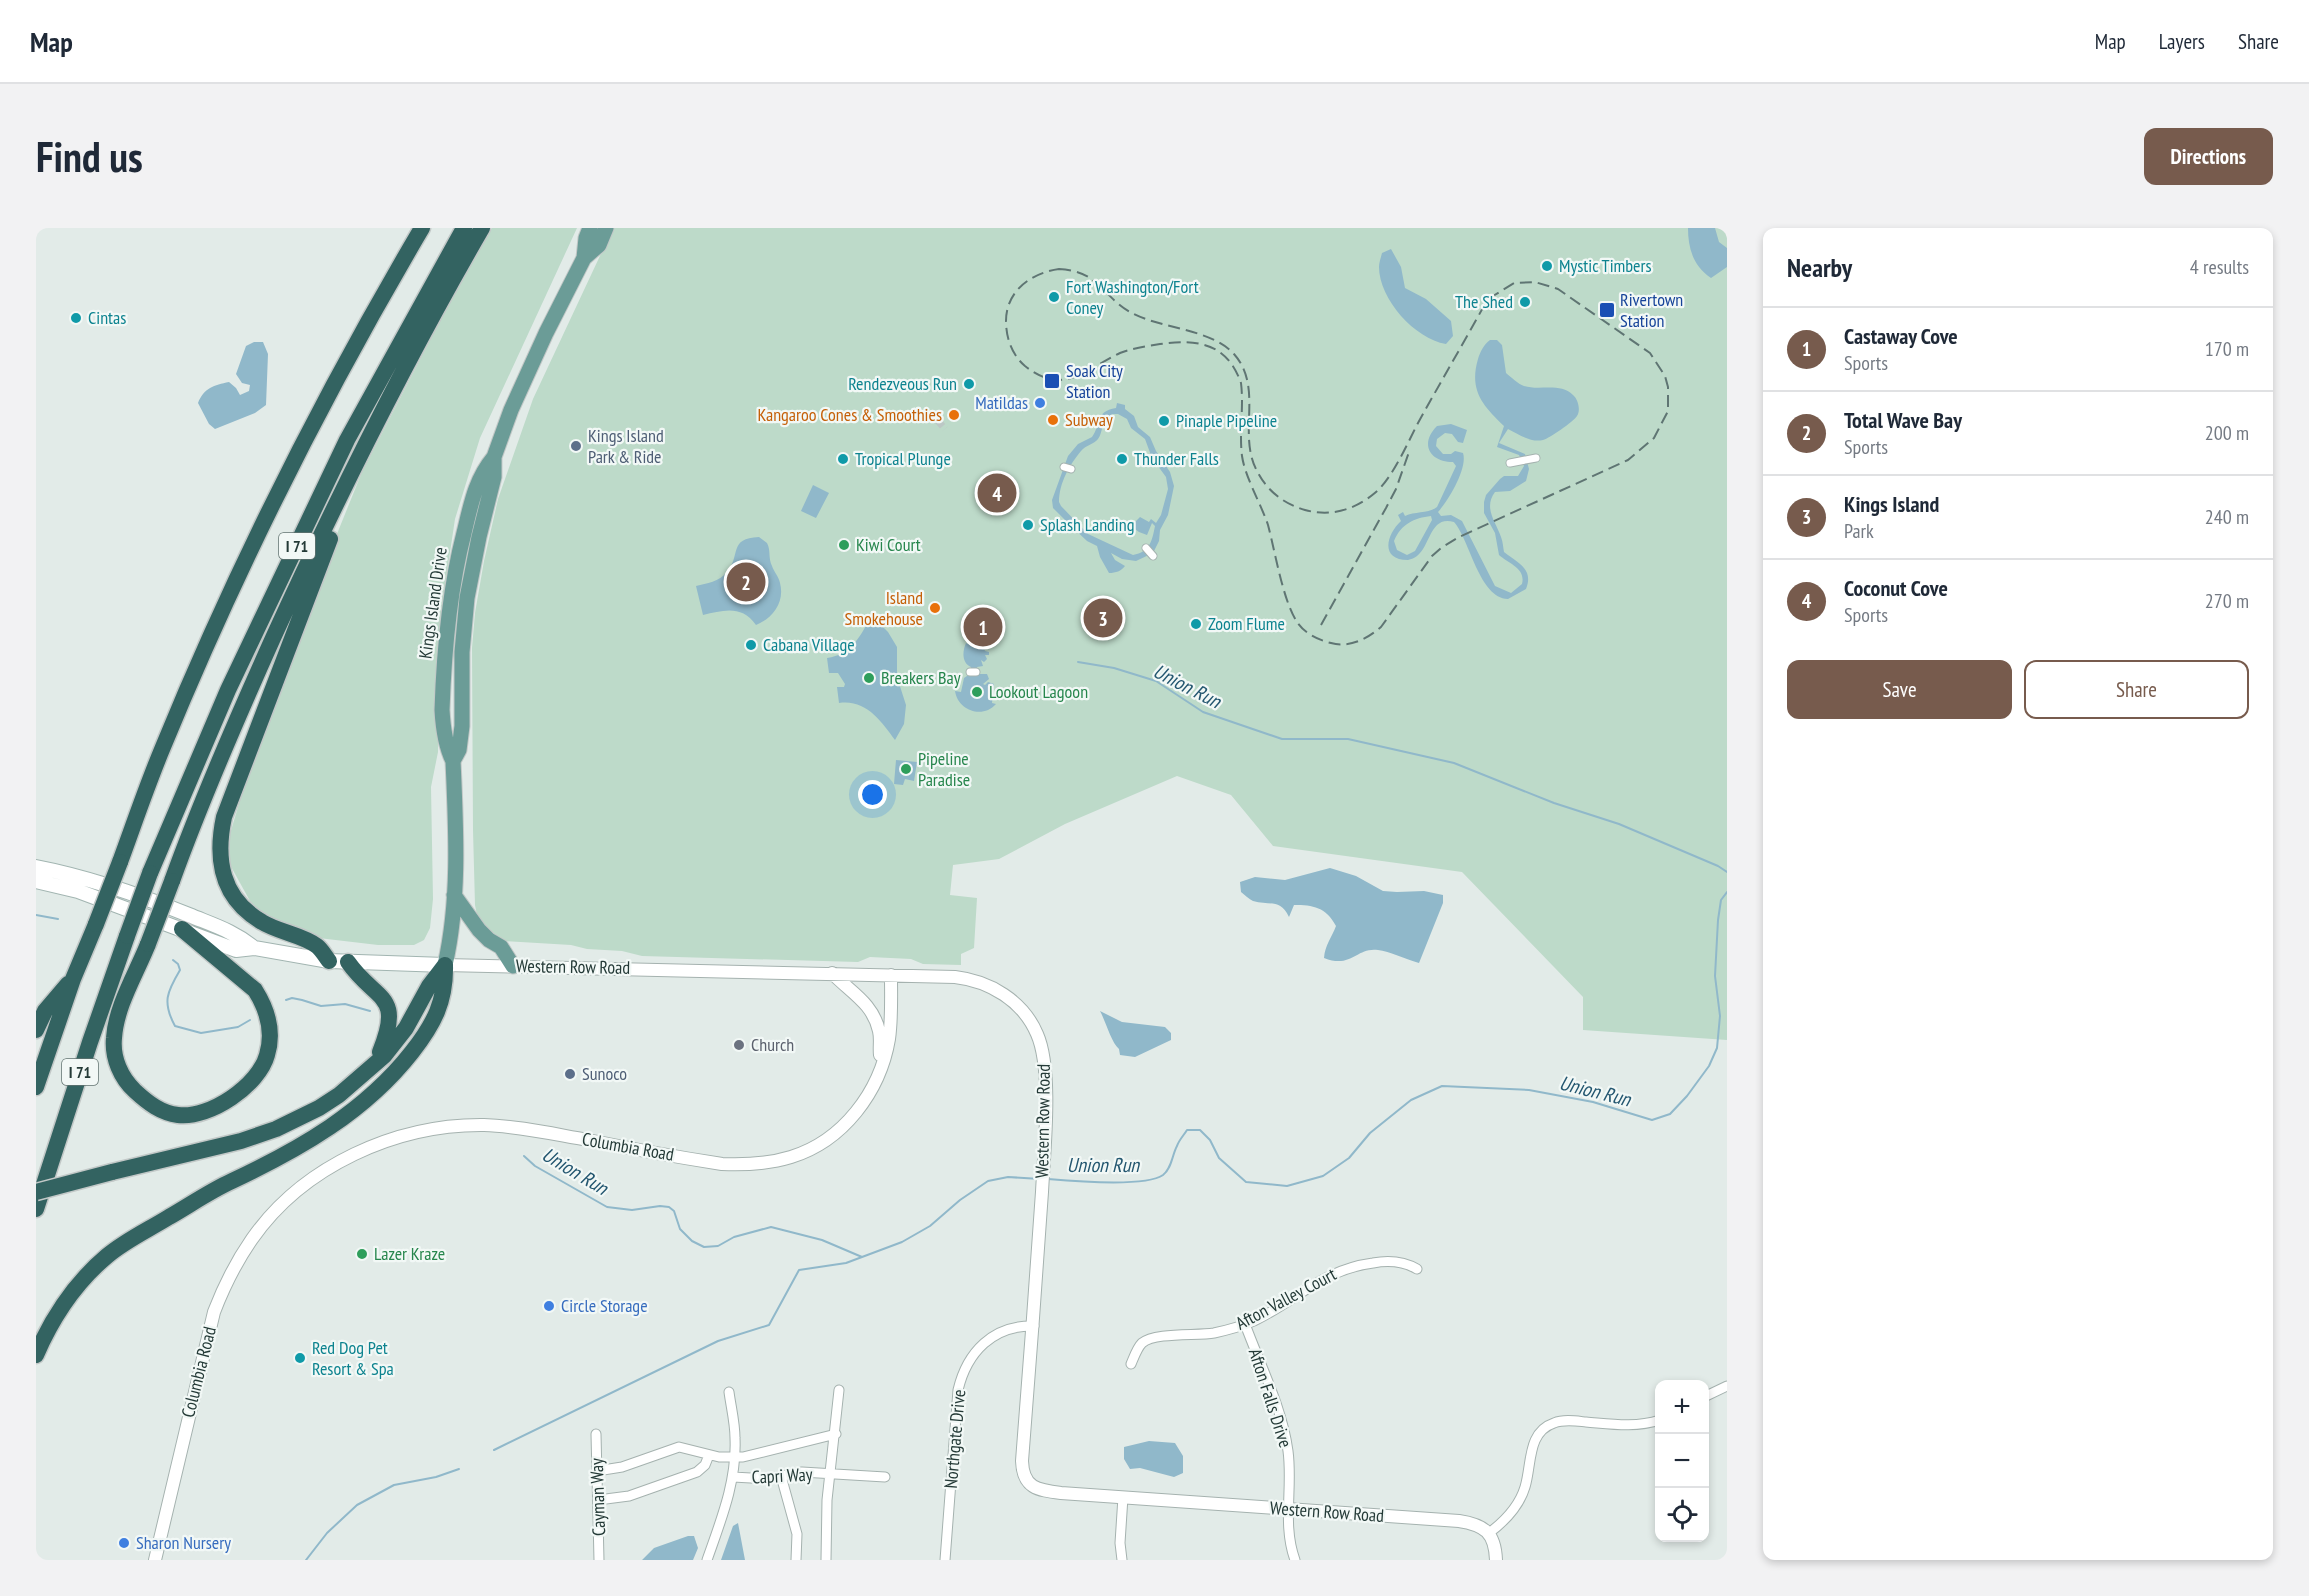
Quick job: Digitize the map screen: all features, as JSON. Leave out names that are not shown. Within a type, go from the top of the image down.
[{"type":"highway","name":"I 71","points":[[36,1087],[73,979],[163,748],[234,588],[316,420],[422,228]]},
{"type":"highway","name":"I 71","points":[[36,1209],[86,1052],[150,873],[228,690],[347,440],[464,228]]},
{"type":"highway","points":[[182,929],[255,990],[262,1002],[270,1033],[267,1057],[260,1070],[239,1092],[222,1105],[201,1113],[180,1116],[163,1112],[147,1103],[130,1086],[119,1069],[114,1053],[117,1021],[223,749],[353,465],[447,288],[482,228]]},
{"type":"highway","points":[[329,961],[317,946],[261,922],[238,901],[229,889],[223,874],[220,839],[224,817],[347,493],[353,465]]},
{"type":"highway","points":[[348,962],[360,979],[381,994],[386,1003],[389,1014],[387,1037],[376,1062]]},
{"type":"highway","points":[[36,1192],[206,1150],[276,1129],[303,1117],[339,1095],[363,1076],[394,1045],[429,986],[445,965]]},
{"type":"highway","points":[[36,1355],[70,1296],[108,1256],[146,1229],[318,1135],[380,1089],[418,1044],[435,1016],[443,999],[445,965]]},
{"type":"highway","points":[[36,1030],[45,1011],[73,979]]},
{"type":"main road","name":"Kings Island Drive","points":[[584,258],[586,238],[590,228]]},
{"type":"main road","name":"Kings Island Drive","points":[[445,965],[451,936],[454,895],[453,761],[459,750],[462,726],[462,652],[469,590],[482,520],[494,477],[494,457],[511,410],[537,352],[584,258],[599,244],[606,228]]},
{"type":"main road","name":"Western Row Road","points":[[36,867],[80,876],[166,906],[240,936],[254,948]]},
{"type":"main road","name":"Western Row Road","points":[[36,881],[78,891],[236,950],[254,948],[329,961],[445,965]]},
{"type":"main road","points":[[454,895],[479,930],[493,944],[501,948],[513,966]]},
{"type":"street","points":[[1509,463],[1536,458]]},
{"type":"street","points":[[1146,548],[1153,556]]},
{"type":"street","name":"Western Row Road","points":[[445,965],[832,973],[971,979],[1010,998],[1021,1008],[1037,1032],[1045,1060],[1042,1190],[1034,1326],[1022,1461],[1026,1480],[1030,1485],[1043,1491],[1459,1521],[1477,1525],[1489,1533]]},
{"type":"street","points":[[832,973],[865,1001],[879,1033],[879,1053],[883,1062]]},
{"type":"street","name":"Columbia Road","points":[[155,1560],[209,1329],[225,1284],[242,1255],[268,1220],[289,1199],[332,1166],[369,1148],[442,1127],[486,1125],[526,1129],[722,1164],[749,1165],[791,1157],[816,1146],[831,1136],[863,1103],[883,1062],[889,1037],[891,975]]},
{"type":"street","name":"Afton Valley Court","points":[[1131,1364],[1139,1347],[1148,1340],[1214,1333],[1245,1324],[1270,1312],[1315,1282],[1342,1269],[1359,1264],[1395,1261],[1407,1263],[1418,1269]]},
{"type":"street","name":"Afton Falls Drive","points":[[1245,1324],[1284,1431],[1289,1467],[1288,1535],[1294,1560]]},
{"type":"street","name":"Northgate Drive","points":[[945,1560],[958,1390],[962,1373],[971,1357],[994,1335],[1009,1329],[1034,1326]]},
{"type":"street","points":[[1709,1395],[1727,1386]]},
{"type":"street","name":"Capri Way","points":[[826,1560],[827,1500],[836,1434],[839,1389]]},
{"type":"street","points":[[707,1560],[733,1477],[735,1428],[729,1392]]},
{"type":"street","points":[[1496,1560],[1494,1544],[1489,1533],[1512,1513],[1521,1497],[1533,1445],[1539,1434],[1549,1425],[1573,1420],[1639,1425],[1655,1421]]},
{"type":"street","name":"Cayman Way","points":[[596,1434],[599,1560]]},
{"type":"street","points":[[597,1471],[622,1467],[679,1447],[709,1455],[735,1458],[836,1434]]},
{"type":"street","points":[[598,1500],[628,1496],[697,1472],[705,1465],[709,1455]]},
{"type":"street","name":"Capri Way","points":[[733,1477],[755,1479],[802,1472],[885,1477]]},
{"type":"street","points":[[781,1476],[796,1534],[796,1560]]},
{"type":"street","points":[[1122,1560],[1120,1543],[1123,1497]]},
{"type":"green space","points":[[492,228],[577,228],[480,438],[455,519],[441,612],[438,752],[431,787],[433,899],[430,928],[424,940],[414,945],[378,945],[293,935],[271,923],[250,901],[229,863],[227,844],[263,723],[362,472],[447,307]]},
{"type":"green space","points":[[613,228],[1727,228],[1727,1040],[1583,1030],[1583,997],[1462,872],[1273,846],[1231,795],[1177,776],[1065,824],[999,859],[953,865],[950,895],[977,898],[974,948],[961,954],[961,965],[923,964],[911,959],[870,957],[858,962],[642,956],[622,951],[587,949],[571,945],[502,941],[488,934],[477,915],[475,905],[473,830],[472,648],[475,613],[484,561],[498,499],[533,399]]},
{"type":"water","points":[[1688,228],[1715,228],[1719,242],[1727,248],[1727,267],[1711,278],[1700,268],[1689,243]]},
{"type":"water","points":[[1391,249],[1401,267],[1405,288],[1426,299],[1451,321],[1453,336],[1446,344],[1434,341],[1411,326],[1401,316],[1385,292],[1379,267],[1382,253]]},
{"type":"water","points":[[1497,340],[1502,345],[1506,373],[1517,382],[1524,386],[1568,391],[1575,397],[1579,408],[1575,419],[1546,439],[1538,441],[1529,439],[1508,429],[1499,443],[1525,454],[1529,469],[1526,481],[1510,491],[1495,492],[1490,504],[1504,552],[1523,567],[1528,576],[1526,589],[1508,599],[1498,596],[1482,579],[1460,530],[1454,522],[1446,521],[1435,527],[1422,551],[1416,557],[1408,560],[1393,556],[1388,546],[1392,533],[1401,521],[1398,515],[1403,512],[1405,516],[1430,511],[1437,507],[1456,466],[1453,462],[1438,459],[1433,455],[1428,445],[1429,439],[1437,426],[1451,424],[1467,430],[1463,443],[1458,442],[1452,434],[1445,433],[1437,439],[1436,446],[1443,454],[1451,454],[1455,451],[1463,453],[1463,467],[1456,484],[1438,512],[1441,516],[1451,515],[1462,521],[1495,586],[1511,593],[1522,584],[1522,574],[1519,570],[1499,555],[1495,533],[1484,513],[1486,495],[1504,476],[1518,476],[1524,466],[1519,455],[1497,447],[1504,426],[1489,411],[1476,388],[1478,359],[1482,348],[1488,342]],"holes":[[[1431,516],[1432,520],[1415,551],[1407,555],[1397,550],[1394,541],[1404,526],[1425,517]]]},
{"type":"water","points":[[254,342],[263,342],[268,354],[266,405],[255,413],[215,429],[209,424],[198,403],[200,398],[214,386],[229,382],[240,395],[249,391],[250,385],[242,383],[236,374],[246,346]]},
{"type":"water","points":[[1117,403],[1125,405],[1125,409],[1134,416],[1138,427],[1150,437],[1170,472],[1174,486],[1168,515],[1160,530],[1159,541],[1153,553],[1136,561],[1122,559],[1111,553],[1115,560],[1125,566],[1114,573],[1109,573],[1097,546],[1087,541],[1053,508],[1052,500],[1068,456],[1078,444],[1092,437],[1104,412],[1116,408]],"holes":[[[1113,414],[1127,419],[1131,428],[1145,439],[1152,458],[1166,477],[1168,489],[1161,515],[1156,523],[1151,519],[1149,522],[1140,517],[1131,526],[1147,535],[1152,523],[1155,526],[1147,548],[1133,555],[1088,534],[1059,502],[1063,481],[1073,462],[1083,449],[1098,439],[1106,419]]]},
{"type":"water","points":[[992,475],[1000,478],[1001,484],[1015,485],[1020,491],[1017,498],[1004,506],[1001,505],[1003,508],[998,512],[992,510],[994,507],[991,509],[979,495],[975,496],[977,485]]},
{"type":"water","points":[[813,485],[829,493],[816,518],[801,511]]},
{"type":"water","points":[[759,537],[767,543],[771,563],[780,583],[781,597],[772,614],[756,625],[745,614],[739,612],[725,611],[703,615],[696,586],[713,582],[724,575],[734,560],[739,544],[749,538]]},
{"type":"water","name":"Breakers Bay","points":[[871,615],[888,632],[897,647],[897,677],[906,705],[904,724],[895,740],[878,719],[865,708],[857,704],[839,703],[837,687],[844,687],[845,684],[838,673],[829,673],[827,658],[843,653],[855,643]]},
{"type":"water","name":"Lookout Lagoon","points":[[966,636],[970,642],[973,641],[976,644],[986,636],[987,639],[980,644],[985,651],[989,652],[989,655],[985,655],[987,659],[984,662],[981,660],[983,666],[977,667],[976,674],[987,674],[989,679],[983,684],[988,682],[994,684],[992,703],[996,704],[985,711],[978,712],[966,708],[957,698],[955,691],[961,692],[964,678],[970,674],[971,667],[966,663],[964,657],[966,643],[970,645]]},
{"type":"water","name":"Pipeline Paradise","points":[[896,760],[917,762],[914,781],[905,779],[903,785],[894,784]]},
{"type":"water","points":[[1330,868],[1356,876],[1383,891],[1424,891],[1443,895],[1443,903],[1419,963],[1378,950],[1364,952],[1348,960],[1333,961],[1324,958],[1336,926],[1323,911],[1318,908],[1294,905],[1289,917],[1282,907],[1253,901],[1241,892],[1240,882],[1255,877],[1285,880]]},
{"type":"water","points":[[1100,1011],[1122,1022],[1165,1027],[1171,1033],[1171,1040],[1135,1057],[1120,1055]]},
{"type":"water","points":[[1149,1441],[1175,1443],[1183,1456],[1183,1473],[1174,1477],[1140,1468],[1130,1469],[1124,1459],[1124,1447]]},
{"type":"water","points":[[738,1523],[745,1560],[721,1560],[733,1526]]},
{"type":"water","points":[[694,1536],[698,1548],[693,1560],[642,1560],[654,1548]]},
{"type":"waterway","name":"Union Run","points":[[1078,662],[1114,668],[1156,681],[1203,712],[1282,739],[1348,739],[1454,763],[1554,803],[1619,824],[1718,866],[1727,872]]},
{"type":"waterway","name":"Union Run","points":[[1048,1179],[1108,1182],[1154,1179],[1163,1175],[1168,1169],[1178,1144],[1187,1130],[1200,1130],[1210,1140],[1219,1158],[1246,1182],[1287,1186],[1323,1176],[1349,1158],[1370,1133],[1411,1100],[1442,1086],[1529,1090],[1593,1102],[1652,1120],[1670,1114],[1687,1096],[1709,1066],[1717,1048],[1720,1016],[1715,976],[1718,920],[1721,900],[1727,892]]},
{"type":"waterway","name":"Union Run","points":[[36,915],[58,919]]},
{"type":"waterway","name":"Union Run","points":[[173,960],[178,964],[180,970],[169,991],[167,1004],[175,1026],[201,1033],[238,1027],[250,1020]]},
{"type":"waterway","name":"Union Run","points":[[286,1000],[292,998],[321,1006],[345,1004],[370,1011]]},
{"type":"waterway","name":"Union Run","points":[[524,1156],[535,1166],[607,1207],[632,1210],[669,1207],[674,1211],[680,1229],[692,1241],[704,1247],[718,1246],[734,1237],[771,1227],[822,1240],[862,1257]]},
{"type":"waterway","points":[[494,1450],[718,1341],[769,1325],[799,1270],[846,1263],[902,1242],[930,1226],[960,1200],[988,1181],[1008,1177],[1040,1179]]},
{"type":"waterway","points":[[306,1560],[327,1533],[357,1505],[394,1485],[436,1477],[459,1469]]},
{"type":"tunnel","points":[[938,421],[945,429]]},
{"type":"railway","points":[[1059,269],[1083,274],[1099,285],[1120,305],[1142,318],[1212,339],[1224,345],[1234,354],[1243,367],[1247,381],[1249,442],[1257,471],[1277,496],[1305,510],[1324,513],[1342,510],[1360,503],[1382,486],[1399,460],[1485,304],[1514,283],[1535,282],[1558,289],[1650,353],[1665,376],[1668,387],[1668,411],[1654,438],[1628,460],[1459,537],[1441,548],[1432,556],[1381,627],[1358,641],[1345,644],[1331,643],[1303,630],[1288,602],[1268,525],[1242,456],[1241,383],[1228,359],[1210,347],[1199,344],[1187,342],[1160,344],[1120,353],[1085,372],[1063,380],[1039,375],[1025,366],[1017,357],[1011,346],[1006,327],[1010,301],[1015,292],[1030,279],[1059,269]]},
{"type":"railway","points":[[1321,625],[1396,489],[1409,452]]},
{"type":"place","name":"Mystic Timbers","points":[[1547,266]]},
{"type":"place","name":"Fort Washington/Fort Coney","points":[[1054,297]]},
{"type":"place","name":"The Shed","points":[[1525,302]]},
{"type":"place","name":"Rivertown Station","points":[[1607,310]]},
{"type":"place","name":"Cintas","points":[[76,318]]},
{"type":"place","name":"Soak City Station","points":[[1052,381]]},
{"type":"place","name":"Rendezveous Run","points":[[969,384]]},
{"type":"place","name":"Matildas","points":[[1040,403]]},
{"type":"place","name":"Kangaroo Cones & Smoothies","points":[[954,415]]},
{"type":"place","name":"Subway","points":[[1053,420]]},
{"type":"place","name":"Pinaple Pipeline","points":[[1164,421]]},
{"type":"place","name":"Kings Island Park & Ride","points":[[576,446]]},
{"type":"place","name":"Tropical Plunge","points":[[843,459]]},
{"type":"place","name":"Thunder Falls","points":[[1122,459]]},
{"type":"place","name":"Coconut Cove","points":[[997,493]]},
{"type":"place","name":"Splash Landing","points":[[1028,525]]},
{"type":"place","name":"Kiwi Court","points":[[844,545]]},
{"type":"place","name":"Total Wave Bay","points":[[746,582]]},
{"type":"place","name":"Island Smokehouse","points":[[935,608]]},
{"type":"place","name":"Kings Island","points":[[1103,618]]},
{"type":"place","name":"Zoom Flume","points":[[1196,624]]},
{"type":"place","name":"Castaway Cove","points":[[983,627]]},
{"type":"place","name":"Cabana Village","points":[[751,645]]},
{"type":"place","name":"Breakers Bay","points":[[869,678]]},
{"type":"place","name":"Lookout Lagoon","points":[[977,692]]},
{"type":"place","name":"Pipeline Paradise","points":[[906,769]]},
{"type":"place","name":"Church","points":[[739,1045]]},
{"type":"place","name":"Sunoco","points":[[570,1074]]},
{"type":"place","name":"Lazer Kraze","points":[[362,1254]]},
{"type":"place","name":"Circle Storage","points":[[549,1306]]},
{"type":"place","name":"Red Dog Pet Resort & Spa","points":[[300,1358]]},
{"type":"place","name":"Sharon Nursery","points":[[124,1543]]}]
